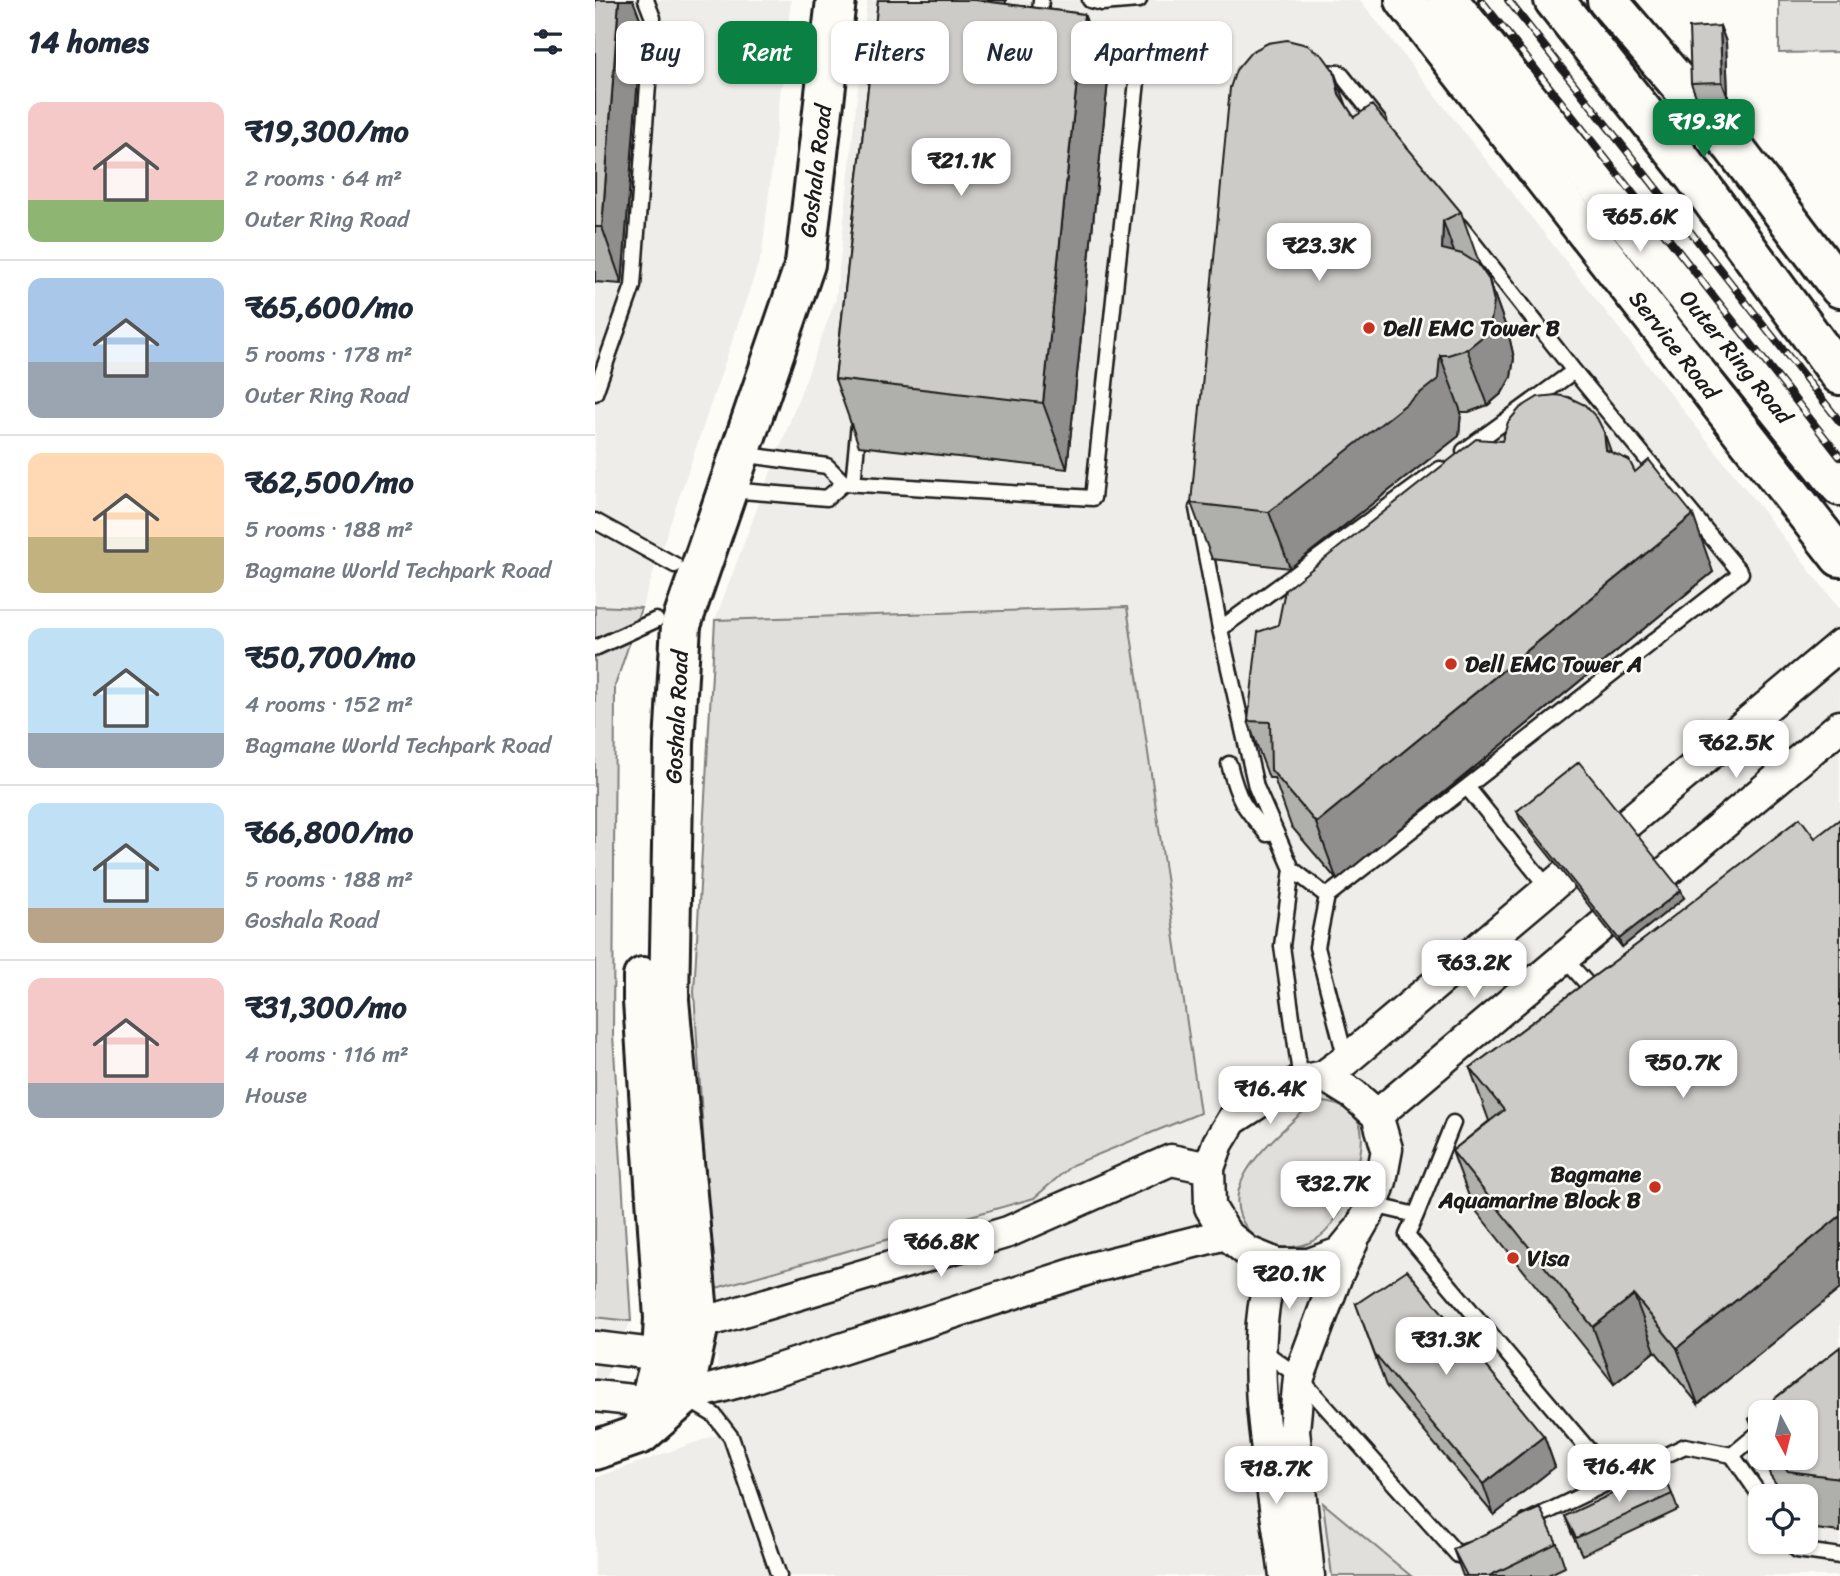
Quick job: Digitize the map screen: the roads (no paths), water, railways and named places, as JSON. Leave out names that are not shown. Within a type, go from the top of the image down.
[{"type":"main road","name":"Goshala Road","points":[[658,1411],[664,1318],[643,1001],[649,744],[669,623],[780,258],[810,0]]},
{"type":"main road","name":"Goshala Road","points":[[687,569],[728,490],[805,264],[836,0]]},
{"type":"main road","name":"Service Road","points":[[1405,0],[1840,557]]},
{"type":"main road","name":"Outer Ring Road","points":[[1448,0],[1840,486]]},
{"type":"main road","points":[[1554,0],[1694,176],[1840,375]]},
{"type":"main road","points":[[1607,0],[1734,148],[1836,278]]},
{"type":"main road","name":"Goshala Road","points":[[658,1411],[699,1324],[669,1000],[674,744],[669,623]]},
{"type":"main road","points":[[595,1450],[658,1411]]},
{"type":"street","points":[[1625,825],[1840,645]]},
{"type":"street","points":[[1665,873],[1840,726]]},
{"type":"street","points":[[1358,1231],[1339,1253],[1309,1264],[1277,1264],[1248,1252],[1226,1234],[1210,1206],[1209,1168],[1218,1143],[1232,1120],[1275,1092],[1324,1072],[1557,882]]},
{"type":"street","points":[[1377,1115],[1604,924]]},
{"type":"street","points":[[1309,1576],[1294,1430],[1299,1377],[1336,1278],[1373,1205],[1387,1149],[1377,1115],[1324,1072]]},
{"type":"street","points":[[595,1347],[662,1355],[699,1324],[1008,1232],[1171,1160],[1209,1168]]},
{"type":"street","points":[[595,1396],[658,1411],[742,1381],[1095,1267],[1226,1234]]},
{"type":"street","points":[[1277,1264],[1266,1291],[1259,1349],[1266,1430],[1285,1576]]},
{"type":"lane","points":[[595,393],[633,286],[646,0]]},
{"type":"lane","points":[[1039,21],[1041,0]]},
{"type":"lane","points":[[1090,0],[1102,3],[1139,0]]},
{"type":"lane","points":[[728,490],[827,498],[848,484],[1093,498],[1139,62],[1062,56]]},
{"type":"lane","points":[[1302,72],[1341,73],[1390,137]]},
{"type":"lane","points":[[1324,1072],[1317,947],[1327,896],[1741,573],[1574,371],[1449,211]]},
{"type":"lane","points":[[1220,629],[1574,371]]},
{"type":"lane","points":[[848,484],[859,415]]},
{"type":"lane","points":[[740,454],[827,466],[848,484]]},
{"type":"lane","points":[[1198,499],[1197,513],[1220,629],[1256,787],[1292,869],[1327,896]]},
{"type":"lane","points":[[595,521],[687,569]]},
{"type":"lane","points":[[595,648],[669,623]]},
{"type":"lane","points":[[1229,764],[1236,795],[1246,810],[1267,834],[1274,828]]},
{"type":"lane","points":[[1467,787],[1557,882]]},
{"type":"lane","points":[[1292,869],[1282,946],[1324,1072]]},
{"type":"lane","points":[[1564,958],[1605,1004]]},
{"type":"lane","points":[[1453,1124],[1407,1235],[1613,1479]]},
{"type":"lane","points":[[1373,1205],[1416,1215]]},
{"type":"lane","points":[[1259,1349],[1299,1377],[1458,1555],[1483,1543]]},
{"type":"lane","points":[[658,1411],[714,1415],[731,1437],[779,1576]]},
{"type":"lane","points":[[1732,1455],[1748,1442]]},
{"type":"lane","points":[[1519,1526],[1685,1446],[1732,1455],[1752,1484]]},
{"type":"lane","points":[[1818,1553],[1840,1556]]},
{"type":"railway","points":[[1481,0],[1840,457]]},
{"type":"railway","points":[[1508,0],[1840,422]]},
{"type":"place","name":"Dell EMC Tower B","points":[[1369,328]]},
{"type":"place","name":"Dell EMC Tower A","points":[[1451,664]]},
{"type":"place","name":"Bagmane Aquamarine Block B","points":[[1655,1187]]},
{"type":"place","name":"Visa","points":[[1513,1258]]}]
